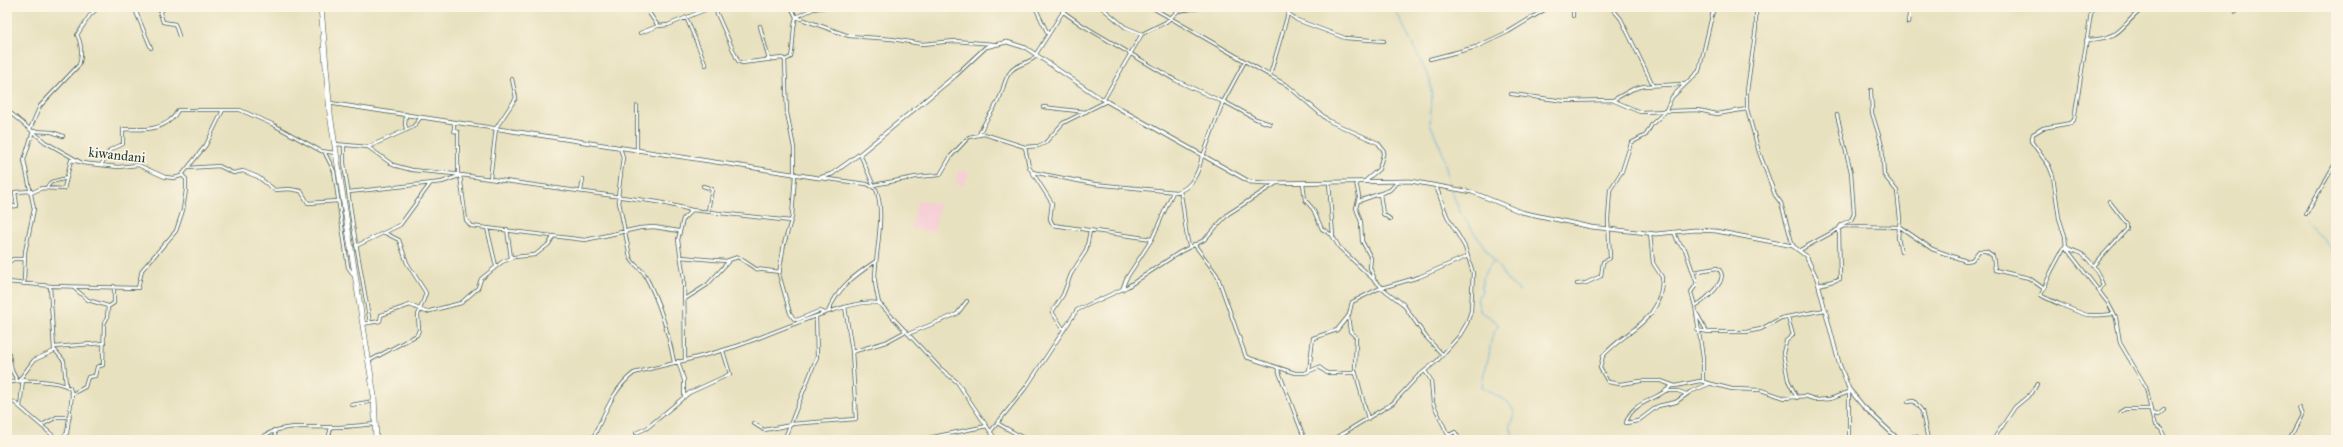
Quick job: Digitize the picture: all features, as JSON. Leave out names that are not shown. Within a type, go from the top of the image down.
[{"type":"highway","points":[[321,7],[329,103],[370,361],[375,401],[376,440]]},
{"type":"street","points":[[24,284],[24,259],[34,210],[24,160],[32,130],[40,106],[79,65],[81,59],[80,42],[77,35],[90,15],[99,7]]},
{"type":"street","points":[[134,7],[151,48]]},
{"type":"street","points":[[165,7],[160,13],[163,22],[175,24],[179,36]]},
{"type":"street","points":[[620,11],[632,7]]},
{"type":"street","points":[[645,7],[658,26]]},
{"type":"street","points":[[640,33],[658,26],[668,25],[713,7],[738,61],[742,63],[785,60],[791,57],[792,32],[796,17],[791,7]]},
{"type":"street","points":[[796,17],[813,9],[825,7]]},
{"type":"street","points":[[1035,7],[1048,34]]},
{"type":"street","points":[[979,135],[989,113],[1000,98],[1007,76],[1013,69],[1031,61],[1037,54],[1062,11],[1066,7]]},
{"type":"street","points":[[1101,7],[1125,27],[1142,34]]},
{"type":"street","points":[[1151,7],[1288,86],[1329,121],[1380,145],[1384,151],[1379,169],[1365,182]]},
{"type":"street","points":[[329,103],[874,186],[916,177],[940,175],[951,156],[965,139],[979,135],[1002,138],[1025,147],[1042,145],[1063,123],[1087,112],[1105,100],[1142,34],[1171,18],[1177,11],[1178,7]]},
{"type":"street","points":[[1177,11],[1207,7]]},
{"type":"street","points":[[1270,75],[1290,7]]},
{"type":"street","points":[[1430,59],[1476,47],[1508,32],[1549,7]]},
{"type":"street","points":[[1572,16],[1573,7]]},
{"type":"street","points":[[1611,7],[1621,19],[1653,85]]},
{"type":"street","points":[[1577,284],[1586,283],[1600,276],[1603,262],[1610,258],[1609,228],[1611,186],[1622,170],[1630,143],[1644,136],[1652,124],[1666,111],[1672,97],[1700,70],[1714,7]]},
{"type":"street","points":[[1756,7],[1756,27],[1747,91],[1747,109],[1757,146],[1775,194],[1781,203],[1793,246]]},
{"type":"street","points":[[2092,7],[2074,120],[2071,123],[2041,129],[2031,137],[2033,145],[2046,161],[2053,176],[2059,218],[2065,236],[2066,246],[2108,303],[2116,318],[2122,349],[2134,363],[2138,375],[2147,389],[2149,409],[2154,424],[2161,428],[2166,440]]},
{"type":"street","points":[[2086,40],[2106,38],[2117,34],[2145,7]]},
{"type":"street","points":[[2236,12],[2238,7]]},
{"type":"street","points":[[1908,23],[1910,8],[1932,10]]},
{"type":"street","points":[[1062,11],[1130,54],[1175,80],[1256,119],[1270,124]]},
{"type":"street","points":[[1289,14],[1297,20],[1345,38],[1384,41]]},
{"type":"street","points":[[686,17],[706,65]]},
{"type":"street","points":[[796,17],[848,36],[892,39],[922,44],[955,41],[994,44],[1013,43],[1037,54],[1079,84],[1105,100],[1250,182],[1303,183],[1398,180],[1472,192],[1521,212],[1591,227],[1650,233],[1695,230],[1716,231],[1793,246],[1800,250],[1809,261],[1819,285],[1839,363],[1849,391],[1849,440]]},
{"type":"street","points":[[760,26],[769,60]]},
{"type":"street","points":[[820,178],[832,174],[860,154],[954,76],[986,47],[994,44]]},
{"type":"street","points":[[785,60],[787,113],[794,148],[794,175],[791,221],[784,244],[780,281],[791,317],[797,320],[819,311],[827,312]]},
{"type":"street","points":[[1032,172],[1094,184],[1180,192],[1196,175],[1223,102],[1245,61]]},
{"type":"street","points":[[490,179],[496,128],[516,98],[512,79]]},
{"type":"street","points":[[1612,100],[1633,89],[1653,85],[1675,86],[1684,84]]},
{"type":"street","points":[[1871,90],[1872,113],[1882,145],[1884,175],[1897,191],[1900,227],[1898,238],[1901,252]]},
{"type":"street","points":[[1511,94],[1566,101],[1612,100],[1638,112],[1698,110],[1717,114],[1747,109]]},
{"type":"street","points":[[637,106],[637,150]]},
{"type":"street","points":[[1043,108],[1087,112]]},
{"type":"street","name":"kiwandani","points":[[7,110],[52,147],[82,163],[118,167],[138,166],[165,177],[174,178],[182,175]]},
{"type":"street","points":[[100,165],[110,150],[123,144],[123,129],[144,130],[162,126],[175,115],[178,110],[240,110],[324,152],[336,153]]},
{"type":"street","points":[[7,282],[50,286],[114,286],[139,288],[142,270],[176,231],[183,210],[186,190],[186,179],[182,175],[206,145],[223,110]]},
{"type":"street","points":[[406,114],[405,125],[407,130]]},
{"type":"street","points":[[1819,285],[1839,280],[1841,277],[1839,228],[1842,224],[1853,218],[1854,209],[1851,172],[1837,115]]},
{"type":"street","points":[[335,144],[368,147],[407,130],[415,125],[421,117]]},
{"type":"street","points":[[454,121],[454,131],[458,132],[459,175],[467,224],[553,237],[585,240],[625,230],[650,227],[679,231]]},
{"type":"street","points":[[32,130],[52,132],[63,136]]},
{"type":"street","points":[[344,145],[344,163],[356,246],[370,323]]},
{"type":"street","points":[[368,147],[393,165],[416,171],[459,175],[581,191],[663,203],[692,210],[791,221]]},
{"type":"street","points":[[1025,147],[1026,161],[1052,203],[1051,223],[1053,225],[1152,239]]},
{"type":"street","points":[[620,148],[623,157],[618,197],[631,261],[643,271],[661,308],[676,361],[684,382],[684,396]]},
{"type":"street","points":[[324,152],[334,171],[348,267],[356,278]]},
{"type":"street","points":[[860,154],[878,193],[879,207],[875,285],[878,303],[940,368],[958,384],[996,440]]},
{"type":"street","points":[[7,208],[17,206],[15,192],[31,192],[46,188],[63,190],[71,160],[82,163]]},
{"type":"street","points":[[2306,214],[2336,162]]},
{"type":"street","points":[[188,168],[219,166],[234,173],[243,171],[255,175],[275,190],[289,189],[301,191],[308,203],[338,201]]},
{"type":"street","points":[[349,192],[446,181],[459,175]]},
{"type":"street","points":[[46,188],[50,183],[67,178]]},
{"type":"street","points":[[581,191],[583,179]]},
{"type":"street","points":[[1358,201],[1390,190],[1398,180]]},
{"type":"street","points":[[1329,182],[1328,198],[1333,236],[1339,247],[1382,288],[1404,305],[1426,337],[1442,354]]},
{"type":"street","points":[[1356,182],[1358,201],[1356,208],[1361,221],[1362,241],[1371,258],[1370,268],[1374,279]]},
{"type":"street","points":[[356,246],[385,233],[402,222],[430,183]]},
{"type":"street","points":[[991,431],[1027,386],[1077,310],[1122,290],[1189,246],[1206,238],[1228,214],[1275,183]]},
{"type":"street","points":[[1303,183],[1304,196],[1313,209],[1319,225],[1323,231],[1333,236]]},
{"type":"street","points":[[702,186],[712,189],[708,211]]},
{"type":"street","points":[[1332,440],[1342,436],[1393,403],[1460,335],[1471,311],[1473,273],[1468,256],[1447,216],[1436,186]]},
{"type":"street","points":[[1122,290],[1126,279],[1152,239],[1173,192]]},
{"type":"street","points":[[1180,192],[1184,207],[1185,229],[1189,246]]},
{"type":"street","points":[[1380,194],[1383,214],[1390,219]]},
{"type":"street","points":[[2093,266],[2127,229],[2127,224],[2108,201]]},
{"type":"street","points":[[686,360],[685,299],[679,231],[683,219],[692,210]]},
{"type":"street","points":[[1800,250],[1839,228],[1856,224],[1900,227],[1932,249],[1966,261],[1972,260],[1979,251],[1986,251],[1993,256],[1995,270],[2029,278],[2043,288]]},
{"type":"street","points":[[487,228],[496,267]]},
{"type":"street","points":[[507,230],[511,258]]},
{"type":"street","points":[[1064,330],[1052,312],[1063,294],[1071,274],[1086,252],[1090,230]]},
{"type":"street","points":[[1674,232],[1678,242],[1685,249],[1696,284],[1691,292],[1696,306],[1697,330],[1703,358],[1703,382]]},
{"type":"street","points":[[370,361],[417,335],[425,290],[407,263],[399,240],[385,233]]},
{"type":"street","points":[[1650,233],[1653,263],[1662,279],[1659,295],[1649,317],[1643,324],[1604,354],[1600,368],[1605,379],[1610,383],[1620,384],[1651,381],[1673,385],[1696,381],[1711,383],[1732,389],[1761,390],[1774,395],[1797,398],[1804,396],[1822,400],[1849,391]]},
{"type":"street","points":[[363,324],[380,321],[381,315],[410,305],[426,312],[463,303],[478,288],[481,279],[496,267],[511,258],[535,255],[549,244],[553,237]]},
{"type":"street","points":[[1194,244],[1217,275],[1245,356],[1291,372],[1303,373],[1320,366],[1327,373],[1356,373]]},
{"type":"street","points":[[2066,246],[2074,252],[2083,255],[2093,266],[2103,284],[2099,291]]},
{"type":"street","points":[[2066,246],[2043,288],[2041,293],[2042,297],[2064,305],[2081,314],[2113,314]]},
{"type":"street","points":[[1309,371],[1313,338],[1336,330],[1348,315],[1352,302],[1382,288],[1419,277],[1468,256]]},
{"type":"street","points":[[681,257],[729,261]]},
{"type":"street","points":[[685,299],[707,285],[729,261],[738,257],[756,268],[780,272]]},
{"type":"street","points":[[7,264],[13,259],[24,259]]},
{"type":"street","points":[[827,312],[835,296],[847,282],[876,261]]},
{"type":"street","points":[[1693,272],[1717,268],[1720,271],[1722,280],[1711,294],[1696,306]]},
{"type":"street","points":[[50,286],[54,351],[64,362],[66,386]]},
{"type":"street","points":[[108,306],[114,303],[114,286]]},
{"type":"street","points":[[73,287],[88,300],[107,304],[108,306]]},
{"type":"street","points":[[852,352],[886,342],[907,332],[957,314],[967,301]]},
{"type":"street","points":[[592,440],[624,380],[634,373],[676,361],[722,351],[827,312],[873,302],[878,303]]},
{"type":"street","points":[[72,394],[85,387],[88,377],[95,376],[97,367],[103,365],[104,323],[107,318],[108,306]]},
{"type":"street","points":[[753,423],[764,430],[791,424],[856,419],[852,352],[845,307]]},
{"type":"street","points":[[1697,330],[1746,332],[1761,329],[1781,318],[1788,318],[1825,310]]},
{"type":"street","points":[[1696,312],[1706,330]]},
{"type":"street","points":[[1348,315],[1350,331],[1356,337],[1356,373],[1368,419]]},
{"type":"street","points":[[784,440],[817,357],[816,316]]},
{"type":"street","points":[[1788,318],[1793,335],[1786,340],[1783,353],[1788,380],[1797,398]]},
{"type":"street","points":[[54,347],[104,343]]},
{"type":"street","points":[[7,344],[12,371],[20,379]]},
{"type":"street","points":[[20,407],[20,379],[34,360],[54,351]]},
{"type":"street","points":[[636,433],[647,428],[684,396],[730,374],[722,351]]},
{"type":"street","points":[[1277,366],[1305,440]]},
{"type":"street","points":[[1425,371],[1431,380],[1433,404],[1447,433],[1449,435],[1455,432],[1460,440]]},
{"type":"street","points":[[7,383],[20,379],[66,386],[70,388],[72,394],[67,433],[59,440],[20,407],[7,399]]},
{"type":"street","points":[[1686,394],[1678,390],[1667,391],[1641,403],[1626,423],[1638,421],[1658,406],[1676,402],[1686,394],[1711,383]]},
{"type":"street","points":[[1993,440],[2015,407],[2032,393],[2037,384]]},
{"type":"street","points":[[1667,391],[1673,385]]},
{"type":"street","points":[[1849,391],[1899,440]]},
{"type":"street","points":[[351,405],[375,401]]},
{"type":"street","points":[[1908,402],[1914,401],[1922,411],[1928,440]]},
{"type":"street","points":[[2289,440],[2302,415],[2299,408]]},
{"type":"street","points":[[2120,412],[2125,409],[2149,409]]},
{"type":"street","points":[[2151,413],[2158,415],[2164,410]]},
{"type":"street","points":[[42,425],[57,417],[70,417]]},
{"type":"street","points":[[997,423],[1027,440]]},
{"type":"street","points":[[259,440],[268,432],[294,427],[331,427],[376,424]]},
{"type":"street","points":[[918,440],[987,426]]},
{"type":"street","points":[[328,440],[331,427]]},
{"type":"street","points":[[274,430],[276,440]]},
{"type":"street","points":[[1342,436],[1348,440]]},
{"type":"street","points":[[1913,436],[1920,440]]},
{"type":"shaded area","points":[[960,170],[969,173],[963,186],[955,183]]},
{"type":"shaded area","points":[[918,200],[940,204],[934,232],[911,228]]},
{"type":"waterway","points":[[1394,7],[1430,80],[1432,98],[1430,123],[1442,151],[1451,190],[1461,214],[1509,282],[1520,291]]},
{"type":"waterway","points":[[2305,219],[2336,254]]},
{"type":"waterway","points":[[1493,261],[1482,278],[1482,291],[1477,299],[1481,312],[1490,317],[1499,325],[1493,334],[1482,387],[1508,402],[1515,413],[1510,425],[1514,440]]}]
